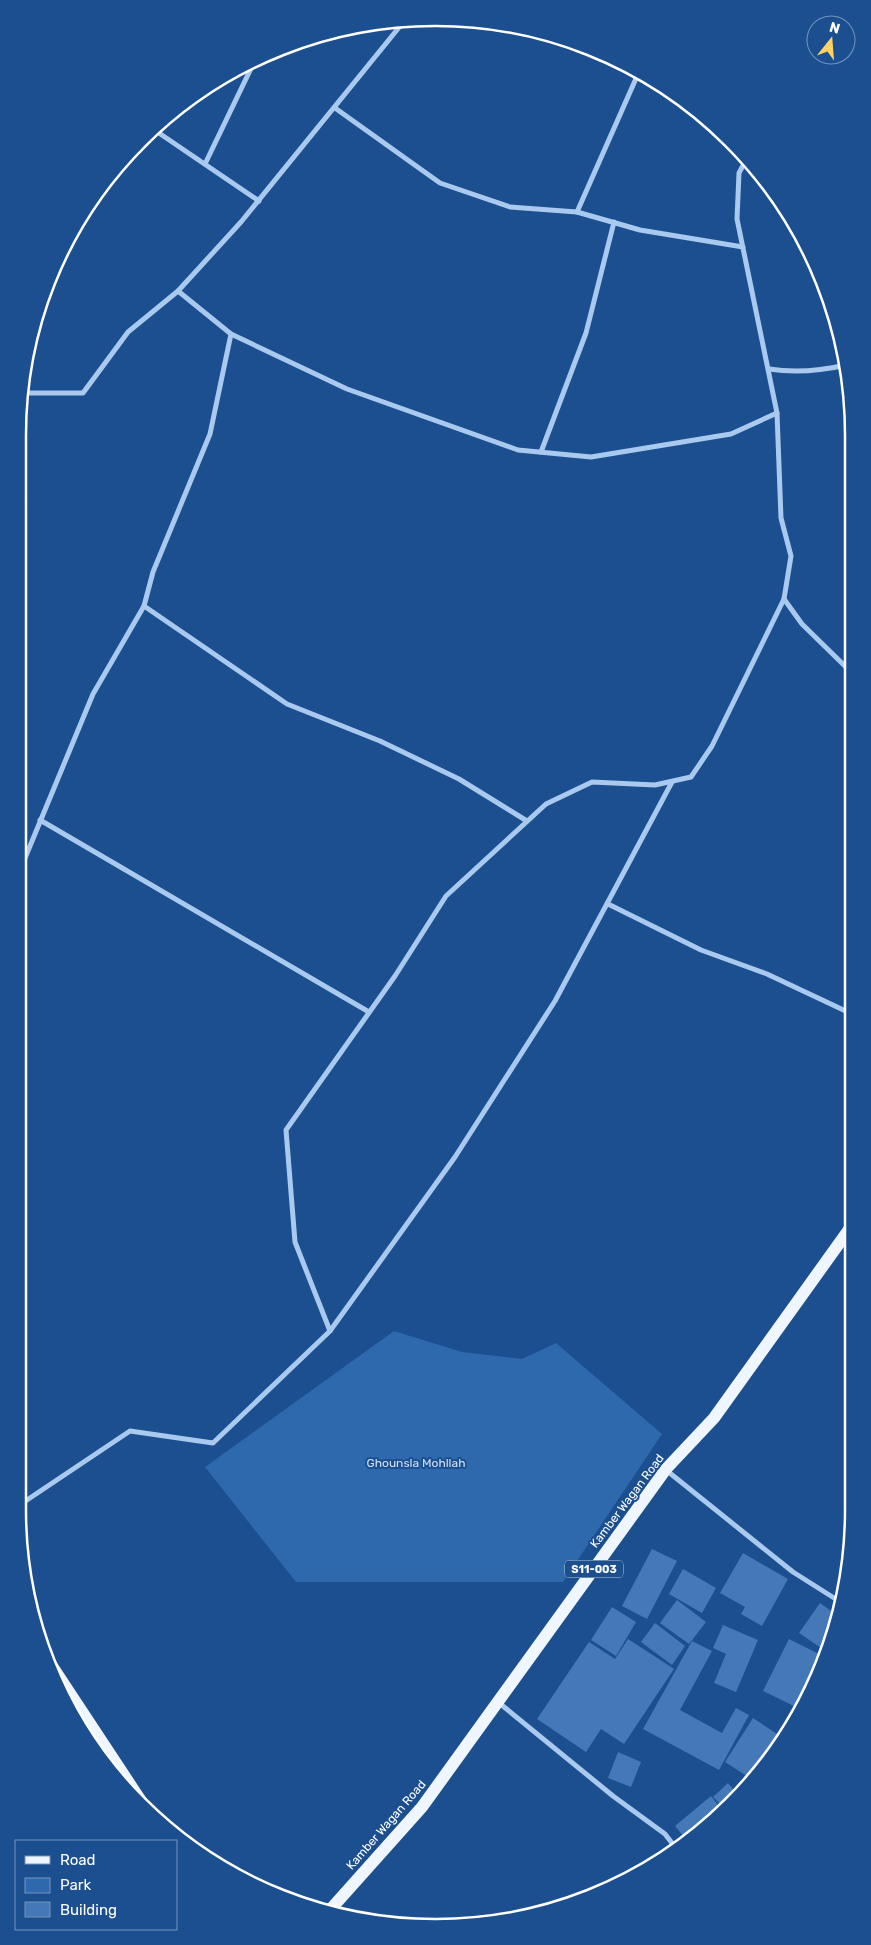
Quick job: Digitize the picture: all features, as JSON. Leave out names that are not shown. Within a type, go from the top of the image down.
[{"type":"main road","name":"Kamber Wagan Road","points":[[334,1906],[422,1807],[666,1469],[714,1418],[845,1235]]},
{"type":"street","points":[[29,393],[83,393],[128,332],[178,291],[259,201],[399,28]]},
{"type":"street","points":[[204,164],[250,70]]},
{"type":"street","points":[[577,212],[636,79]]},
{"type":"street","points":[[335,108],[440,183],[510,207],[577,212],[640,230],[743,247]]},
{"type":"street","points":[[161,133],[259,201]]},
{"type":"street","points":[[330,1331],[295,1242],[286,1130],[395,976],[446,896],[546,804],[592,782],[655,785],[691,777],[712,746],[784,599],[791,556],[781,518],[778,413],[737,219],[739,173],[743,166]]},
{"type":"street","points":[[541,452],[586,333],[614,222]]},
{"type":"street","points":[[178,291],[231,334],[347,389],[518,450],[591,457],[600,456],[731,434],[778,413]]},
{"type":"street","points":[[26,855],[93,694],[144,606],[154,572],[210,434],[231,334]]},
{"type":"street","points":[[769,369],[788,372],[839,366]]},
{"type":"street","points":[[784,599],[802,624],[845,666]]},
{"type":"street","points":[[144,606],[287,704],[380,740],[458,779],[527,821]]},
{"type":"street","points":[[26,1501],[130,1431],[213,1443],[330,1331],[454,1157],[555,1001],[672,782]]},
{"type":"street","points":[[40,820],[369,1012]]},
{"type":"street","points":[[608,904],[701,950],[767,974],[845,1011]]},
{"type":"street","points":[[666,1469],[793,1572],[835,1599]]},
{"type":"street","points":[[498,1702],[613,1796],[665,1834],[672,1843]]},
{"type":"green space","name":"Ghounsla Mohllah","points":[[394,1331],[462,1352],[522,1359],[556,1343],[662,1434],[563,1582],[296,1582],[205,1467]]},
{"type":"building","points":[[652,1549],[677,1561],[647,1619],[622,1606]]},
{"type":"building","points":[[743,1553],[788,1579],[762,1626],[741,1614],[745,1607],[720,1593]]},
{"type":"building","points":[[683,1569],[716,1588],[702,1613],[669,1594]]},
{"type":"building","points":[[677,1600],[706,1622],[689,1644],[660,1623]]},
{"type":"building","points":[[820,1603],[832,1612],[821,1648],[799,1633]]},
{"type":"building","points":[[612,1607],[636,1622],[616,1656],[591,1640]]},
{"type":"building","points":[[655,1623],[685,1646],[672,1665],[641,1642]]},
{"type":"building","points":[[723,1625],[758,1640],[736,1692],[714,1683],[726,1654],[713,1648]]},
{"type":"building","points":[[628,1639],[674,1669],[624,1744],[601,1729],[586,1752],[537,1719],[589,1642],[615,1659]]},
{"type":"building","points":[[789,1639],[818,1654],[794,1706],[763,1691]]},
{"type":"building","points":[[692,1641],[712,1651],[680,1710],[722,1733],[736,1708],[749,1715],[719,1770],[643,1729]]},
{"type":"building","points":[[753,1718],[778,1734],[746,1775],[725,1762]]},
{"type":"building","points":[[618,1752],[641,1762],[631,1787],[608,1778]]},
{"type":"building","points":[[728,1783],[733,1790],[720,1804],[713,1797]]},
{"type":"building","points":[[711,1796],[718,1805],[683,1836],[675,1826]]}]
